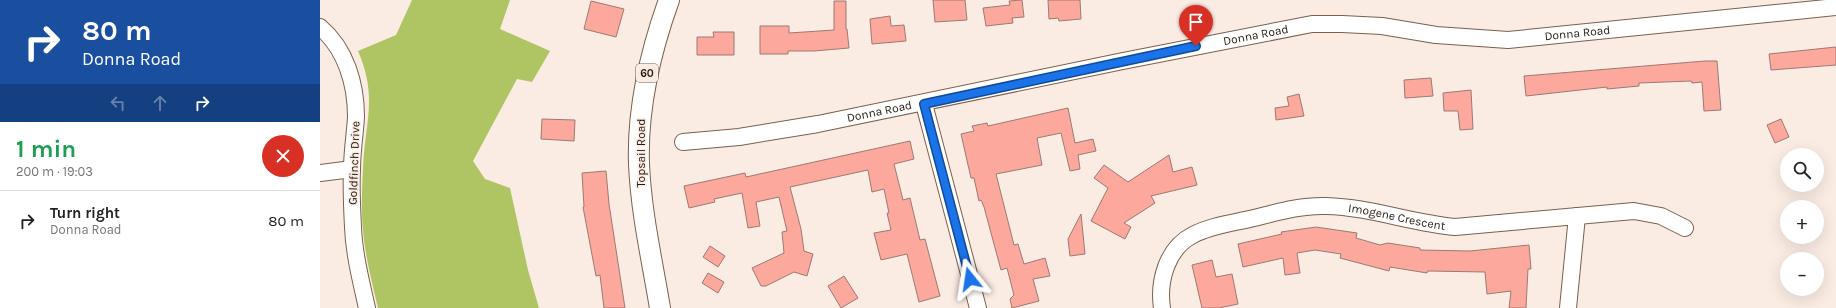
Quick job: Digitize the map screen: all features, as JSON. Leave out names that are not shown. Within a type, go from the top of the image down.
[{"type":"main road","name":"Topsail Road","points":[[660,308],[641,193],[639,150],[640,118],[647,73],[660,24],[669,0]]},
{"type":"street","name":"Donna Road","points":[[683,142],[708,141],[757,135],[924,104],[1122,61],[1312,24],[1382,26],[1436,35],[1508,40],[1836,7]]},
{"type":"street","name":"Goldfinch Drive","points":[[320,27],[333,39],[353,82],[356,118],[352,169],[354,244],[367,308]]},
{"type":"street","points":[[924,104],[978,308]]},
{"type":"street","points":[[320,173],[352,169]]},
{"type":"street","name":"Imogene Crescent","points":[[1162,308],[1162,281],[1167,263],[1172,253],[1185,240],[1192,235],[1212,228],[1301,207],[1325,206],[1366,211],[1408,221],[1455,227],[1638,211],[1661,216],[1685,228]]},
{"type":"street","points":[[1568,308],[1577,216]]},
{"type":"green space","points":[[412,0],[510,0],[500,29],[550,51],[532,82],[517,79],[473,161],[485,179],[510,188],[528,270],[539,308],[378,308],[367,259],[362,222],[363,168],[369,96],[368,82],[358,51],[396,35]]},
{"type":"building","points":[[933,0],[965,0],[967,20],[935,22]]},
{"type":"building","points":[[1022,0],[1024,17],[1012,18],[1013,23],[986,26],[983,8],[1010,5],[1009,1]]},
{"type":"building","points":[[1048,0],[1080,0],[1081,19],[1059,21],[1058,18],[1049,19]]},
{"type":"building","points":[[591,1],[624,9],[616,37],[584,29]]},
{"type":"building","points":[[834,1],[846,1],[846,29],[849,48],[814,51],[788,51],[788,54],[760,54],[760,26],[789,26],[789,33],[834,30]]},
{"type":"building","points":[[890,16],[891,26],[904,25],[906,41],[872,44],[870,19]]},
{"type":"building","points":[[713,32],[734,32],[734,55],[697,55],[697,37],[714,37]]},
{"type":"building","points":[[1836,47],[1836,65],[1771,70],[1769,54]]},
{"type":"building","points":[[1717,61],[1721,110],[1704,111],[1702,82],[1692,83],[1691,81],[1639,83],[1639,86],[1607,89],[1607,87],[1526,96],[1524,76]]},
{"type":"building","points":[[1431,78],[1433,96],[1405,98],[1404,80]]},
{"type":"building","points":[[1471,90],[1473,129],[1460,130],[1458,111],[1444,111],[1443,93]]},
{"type":"building","points":[[1299,94],[1304,116],[1276,120],[1275,108],[1289,106],[1287,97]]},
{"type":"building","points":[[1068,108],[1075,143],[1093,139],[1096,151],[1078,155],[1080,169],[1070,171],[1061,133],[1037,138],[1042,165],[996,174],[1014,245],[1018,244],[1024,264],[1045,258],[1050,276],[1033,279],[1039,301],[1012,308],[1010,299],[1014,295],[1007,268],[1001,270],[984,207],[981,200],[979,201],[974,178],[971,178],[961,134],[974,131],[972,126],[987,123],[988,126]]},
{"type":"building","points":[[542,119],[575,120],[574,141],[541,139]]},
{"type":"building","points":[[1781,119],[1789,137],[1775,143],[1767,125]]},
{"type":"building","points":[[910,141],[914,159],[894,164],[903,200],[910,198],[920,240],[925,239],[940,296],[919,302],[907,254],[881,260],[874,233],[891,230],[887,213],[889,213],[884,189],[872,192],[868,170],[790,187],[801,229],[804,251],[813,254],[807,276],[794,272],[766,286],[761,286],[752,268],[784,253],[782,232],[787,231],[779,197],[756,202],[760,226],[748,228],[742,193],[714,199],[715,202],[689,208],[684,186],[745,173],[746,177]]},
{"type":"building","points":[[1169,155],[1173,172],[1192,167],[1197,185],[1151,196],[1155,203],[1124,223],[1131,227],[1125,239],[1091,221],[1108,188],[1094,178],[1104,165],[1128,182]]},
{"type":"building","points":[[606,171],[609,204],[625,308],[604,308],[600,275],[596,276],[583,207],[582,173]]},
{"type":"building","points":[[1081,214],[1085,254],[1070,256],[1068,239]]},
{"type":"building","points":[[1316,227],[1357,233],[1356,238],[1380,245],[1388,243],[1420,248],[1420,250],[1470,251],[1529,245],[1531,269],[1528,269],[1526,308],[1509,308],[1511,291],[1487,294],[1485,272],[1428,271],[1427,273],[1390,267],[1389,271],[1340,258],[1341,254],[1315,250],[1297,253],[1300,273],[1285,275],[1283,258],[1243,267],[1238,244],[1282,234],[1281,232]]},
{"type":"building","points":[[710,246],[725,256],[718,267],[703,257]]},
{"type":"building","points":[[1212,260],[1216,277],[1232,274],[1238,304],[1219,308],[1202,308],[1192,265]]},
{"type":"building","points":[[708,273],[724,282],[718,293],[702,283]]},
{"type":"building","points":[[844,276],[858,298],[841,308],[828,286]]},
{"type":"route","points":[[970,279],[924,104],[1196,46]]}]
